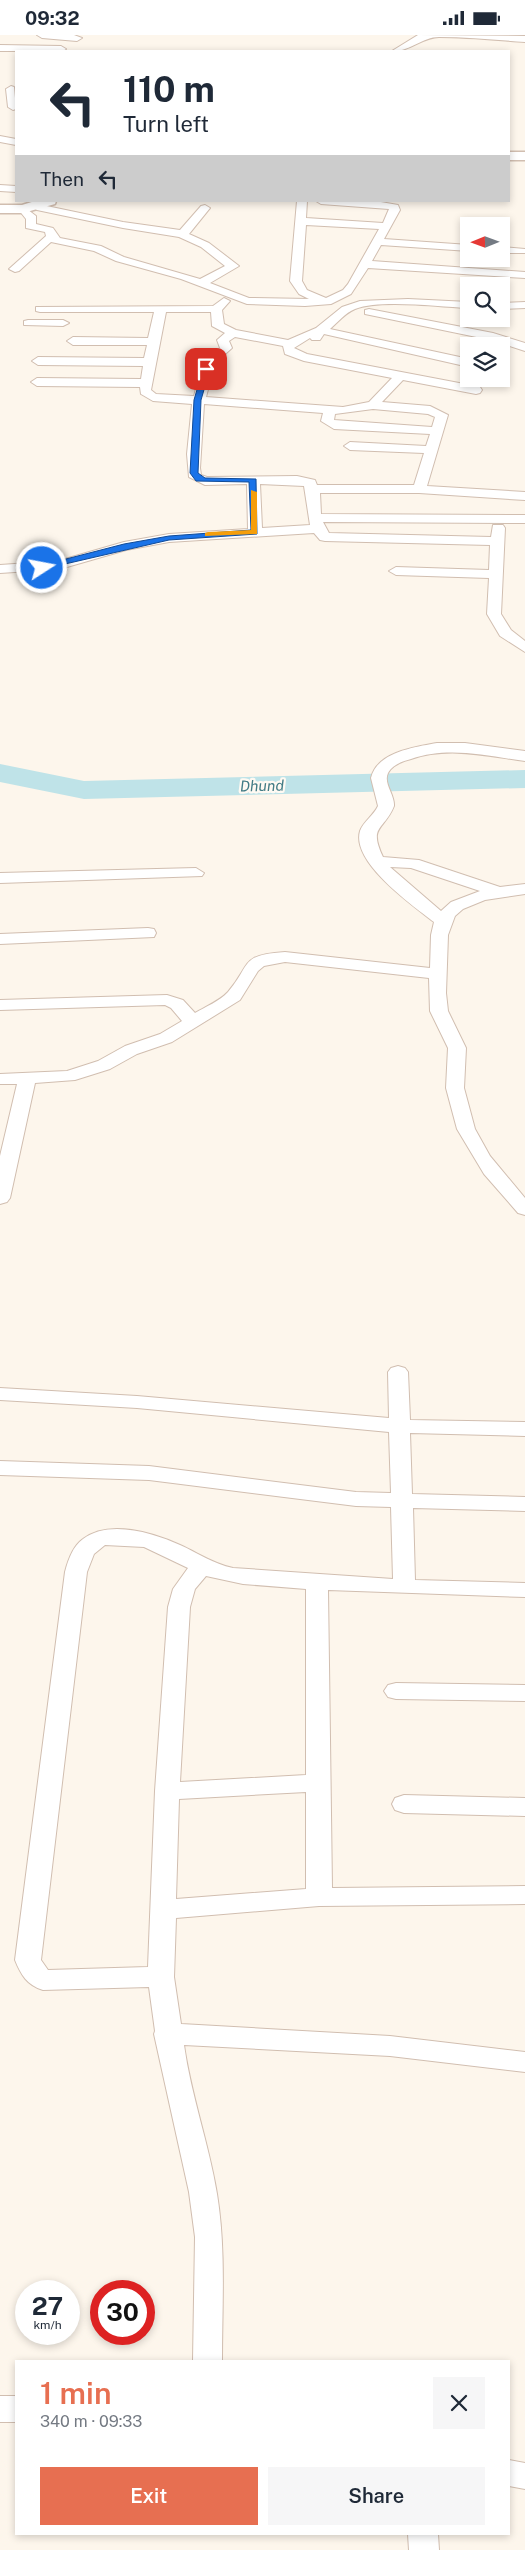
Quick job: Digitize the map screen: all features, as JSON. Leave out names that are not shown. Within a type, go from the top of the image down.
[{"type":"street","points":[[35,35],[79,36]]},
{"type":"street","points":[[399,50],[421,37],[436,35]]},
{"type":"street","points":[[442,35],[525,39]]},
{"type":"street","points":[[0,48],[60,50],[79,36]]},
{"type":"street","points":[[0,84],[15,86]]},
{"type":"street","points":[[0,89],[15,86]]},
{"type":"street","points":[[13,107],[15,86]]},
{"type":"street","points":[[0,139],[15,142]]},
{"type":"street","points":[[510,156],[525,156]]},
{"type":"street","points":[[0,187],[15,189]]},
{"type":"street","points":[[30,208],[47,202]]},
{"type":"street","points":[[302,202],[296,281],[303,292],[316,302]]},
{"type":"street","points":[[316,302],[347,292],[366,265],[395,210],[391,206],[335,202]]},
{"type":"street","points":[[30,208],[32,218],[30,226],[49,230],[52,237],[57,241],[97,248],[120,259],[202,282],[247,301],[316,302],[345,310],[494,337],[525,347]]},
{"type":"street","points":[[0,209],[30,208],[183,234],[232,263],[233,266],[230,269],[202,282]]},
{"type":"street","points":[[183,234],[205,208]]},
{"type":"street","points":[[300,221],[387,226]]},
{"type":"street","points":[[15,269],[38,247],[52,237]]},
{"type":"street","points":[[378,242],[460,247]]},
{"type":"street","points":[[510,250],[521,251]]},
{"type":"street","points":[[366,265],[525,275]]},
{"type":"street","points":[[504,273],[525,289]]},
{"type":"street","points":[[40,309],[216,309],[232,296]]},
{"type":"street","points":[[216,309],[218,326],[233,333],[289,344],[320,330],[345,310],[356,305],[377,303],[460,305]]},
{"type":"street","points":[[510,305],[525,305]]},
{"type":"street","points":[[161,309],[152,323],[150,362],[145,391],[153,397],[330,411],[354,410],[373,405],[438,412],[442,415],[419,489]]},
{"type":"street","points":[[28,323],[77,323]]},
{"type":"street","points":[[319,359],[314,352],[314,342],[320,330]]},
{"type":"street","points":[[320,330],[460,361]]},
{"type":"street","points":[[233,333],[223,340],[226,348],[224,352],[209,364],[197,400],[195,477],[205,481],[253,480],[304,481],[310,483],[314,489],[316,523],[325,537],[333,539],[498,541]]},
{"type":"street","points":[[73,341],[152,342]]},
{"type":"street","points":[[289,344],[289,351],[319,359],[476,390]]},
{"type":"street","points":[[38,361],[150,362]]},
{"type":"street","points":[[373,405],[401,375]]},
{"type":"street","points":[[37,382],[146,383]]},
{"type":"street","points":[[330,411],[327,421],[334,425],[437,431]]},
{"type":"street","points":[[350,446],[431,451]]},
{"type":"street","points":[[253,480],[254,532]]},
{"type":"street","points":[[314,489],[419,489],[525,496]]},
{"type":"street","points":[[498,494],[499,518],[494,614],[505,633],[525,647]]},
{"type":"street","points":[[0,569],[42,568],[60,565],[124,546],[169,538],[254,532],[316,523],[525,519]]},
{"type":"street","points":[[396,571],[495,574]]},
{"type":"street","points":[[442,920],[376,862],[367,840],[372,825],[386,809],[386,801],[379,781],[386,765],[426,748],[441,746],[525,756]]},
{"type":"street","points":[[376,862],[412,863],[496,891]]},
{"type":"street","points":[[0,878],[196,873]]},
{"type":"street","points":[[525,889],[496,891],[466,901],[451,909],[442,920],[438,974],[438,1008],[457,1050],[454,1078],[456,1095],[469,1134],[488,1170],[525,1209]]},
{"type":"street","points":[[0,939],[148,933]]},
{"type":"street","points":[[0,1079],[27,1079],[86,1072],[104,1065],[131,1050],[166,1038],[234,996],[251,968],[258,962],[270,957],[285,957],[438,974]]},
{"type":"street","points":[[0,1005],[167,1000],[177,1004],[192,1021]]},
{"type":"street","points":[[0,1198],[27,1079]]},
{"type":"street","points":[[398,1373],[404,1587]]},
{"type":"street","points":[[0,1394],[137,1402],[400,1426],[525,1429]]},
{"type":"street","points":[[0,1468],[149,1473],[209,1479],[326,1497],[525,1504]]},
{"type":"street","points":[[161,1977],[42,1980],[33,1972],[28,1960],[76,1572],[82,1554],[89,1544],[97,1539],[129,1537],[151,1541],[179,1553],[202,1567],[240,1576],[404,1587],[525,1590]]},
{"type":"street","points":[[202,1567],[188,1579],[181,1592],[167,1791],[161,1977],[175,2077],[203,2192],[209,2237],[207,2360]]},
{"type":"street","points":[[317,1582],[319,1897]]},
{"type":"street","points":[[396,1691],[525,1693]]},
{"type":"street","points":[[167,1791],[318,1783]]},
{"type":"street","points":[[404,1804],[525,1807]]},
{"type":"street","points":[[164,1909],[319,1897],[525,1895]]},
{"type":"street","points":[[168,2034],[390,2046],[525,2062]]},
{"type":"street","points":[[0,2409],[15,2409]]},
{"type":"street","points":[[510,2473],[525,2476]]},
{"type":"street","points":[[423,2535],[424,2550]]},
{"type":"waterway","name":"Dhund","points":[[0,773],[84,790],[525,779]]},
{"type":"slow traffic","points":[[208,535],[254,532],[253,492]]},
{"type":"route","points":[[42,568],[60,565],[124,546],[169,538],[254,532],[253,480],[205,481],[195,477],[197,400],[206,369]]}]
